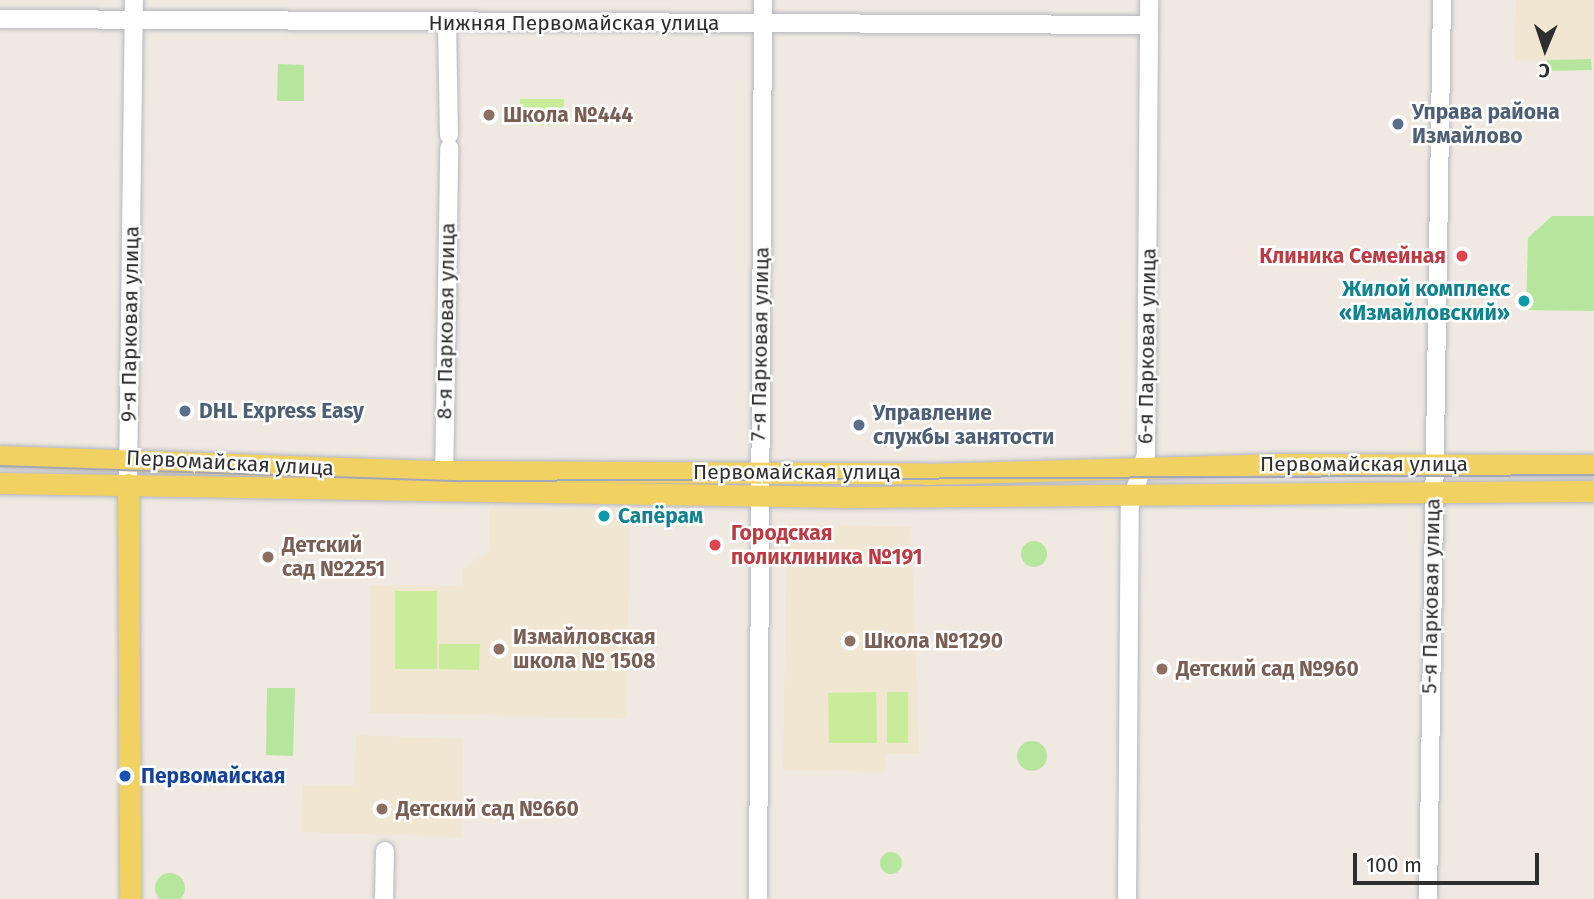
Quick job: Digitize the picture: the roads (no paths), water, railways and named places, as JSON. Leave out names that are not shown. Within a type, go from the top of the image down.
[{"type":"main road","name":"Первомайская улица","points":[[0,456],[129,458],[444,471],[1142,470],[1434,464],[1594,465]]},
{"type":"main road","name":"Первомайская улица","points":[[0,483],[128,484],[444,494],[759,496],[1131,496],[1432,489],[1594,491]]},
{"type":"main road","name":"9-я Парковая улица","points":[[128,484],[130,899]]},
{"type":"street","name":"9-я Парковая улица","points":[[128,484],[134,0]]},
{"type":"street","name":"7-я Парковая улица","points":[[758,899],[763,0]]},
{"type":"street","name":"6-я Парковая улица","points":[[1126,899],[1131,496],[1142,470],[1149,0]]},
{"type":"street","name":"5-я Парковая улица","points":[[1428,899],[1432,489],[1442,0]]},
{"type":"street","name":"Нижняя Первомайская улица","points":[[0,19],[134,23],[1149,25]]},
{"type":"street","name":"8-я Парковая улица","points":[[444,494],[449,142],[447,22]]},
{"type":"street","points":[[384,899],[385,851]]},
{"type":"tram line","points":[[0,466],[462,481],[1594,475]]},
{"type":"place","name":"Школа №444","points":[[489,115]]},
{"type":"place","name":"Управа района Измайлово","points":[[1398,124]]},
{"type":"place","name":"Клиника Семейная","points":[[1462,256]]},
{"type":"place","name":"Жилой комплекс «Измайловский»","points":[[1524,301]]},
{"type":"place","name":"DHL Express Easy","points":[[185,411]]},
{"type":"place","name":"Управление cлужбы занятости","points":[[859,425]]},
{"type":"place","name":"Сапёрам","points":[[604,516]]},
{"type":"place","name":"Городская поликлиника №191","points":[[715,545]]},
{"type":"place","name":"Детский сад №2251","points":[[268,557]]},
{"type":"place","name":"Школа №1290","points":[[850,641]]},
{"type":"place","name":"Измайловская школа № 1508","points":[[499,649]]},
{"type":"place","name":"Детский сад №960","points":[[1162,669]]},
{"type":"place","name":"Первомайская","points":[[125,776]]},
{"type":"place","name":"Детский сад №660","points":[[382,809]]}]
